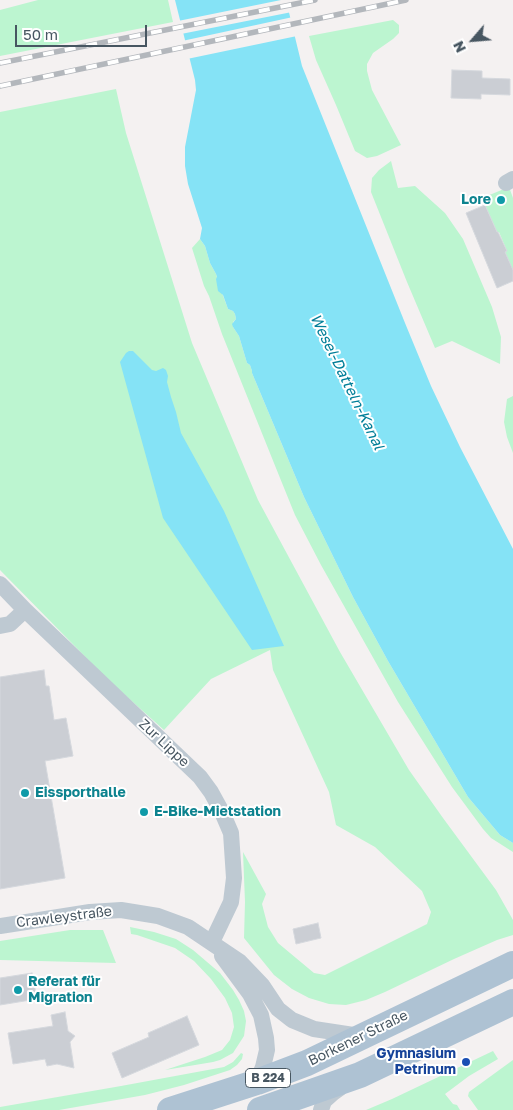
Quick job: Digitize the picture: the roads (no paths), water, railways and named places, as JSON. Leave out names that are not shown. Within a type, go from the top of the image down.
[{"type":"main road","name":"Borkener Straße","points":[[170,1110],[257,1082],[307,1063],[513,964]]},
{"type":"main road","name":"B 224","points":[[260,1110],[360,1075],[513,1002]]},
{"type":"street","name":"Zur Lippe","points":[[0,584],[200,777],[211,792],[231,833],[234,878],[231,902],[212,942]]},
{"type":"street","points":[[0,626],[10,624],[25,610]]},
{"type":"street","name":"Crawleystraße","points":[[0,926],[90,912],[121,910],[158,916],[188,927],[240,962],[262,986],[278,1009],[292,1020],[314,1029],[363,1036]]},
{"type":"street","name":"Crawleystraße","points":[[212,942],[250,994],[260,1015],[267,1050],[257,1082]]},
{"type":"street","points":[[321,1110],[324,1101],[333,1092],[360,1075]]},
{"type":"water","name":"Wesel-Datteln-Kanal","points":[[175,0],[286,0],[302,66],[431,386],[460,447],[513,549],[513,843],[500,835],[468,797],[388,661],[353,597],[304,497],[250,365],[247,363],[239,336],[232,324],[236,319],[235,314],[228,309],[223,295],[218,291],[216,274],[210,263],[205,246],[200,239],[202,228],[188,184],[185,166],[185,147],[196,90]]},
{"type":"water","points":[[129,351],[133,351],[152,370],[156,371],[163,368],[166,370],[167,382],[181,433],[224,511],[284,646],[252,650],[163,518],[120,362]]},
{"type":"railway","points":[[0,63],[315,0]]},
{"type":"railway","points":[[0,86],[406,0]]},
{"type":"place","name":"Lore","points":[[501,200]]},
{"type":"place","name":"Eissporthalle","points":[[25,793]]},
{"type":"place","name":"E-Bike-Mietstation","points":[[144,812]]},
{"type":"place","name":"Referat für Migration","points":[[18,990]]},
{"type":"place","name":"Gymnasium Petrinum","points":[[466,1062]]}]
